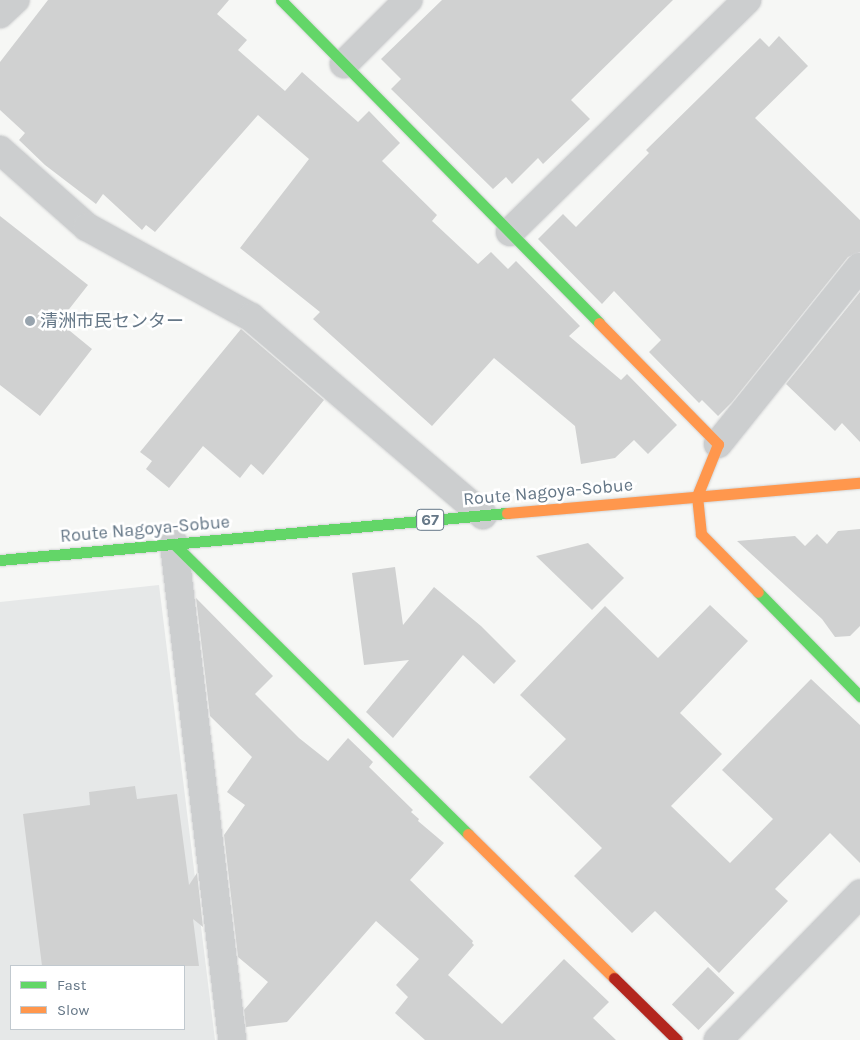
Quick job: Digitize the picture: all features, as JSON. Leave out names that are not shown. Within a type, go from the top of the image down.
[{"type":"street","points":[[0,14],[15,0]]},
{"type":"street","points":[[281,0],[718,444]]},
{"type":"street","points":[[344,64],[408,0]]},
{"type":"street","points":[[510,232],[747,0]]},
{"type":"street","points":[[0,150],[87,226],[250,317],[483,514]]},
{"type":"street","points":[[860,267],[718,444],[697,496],[701,534],[860,696]]},
{"type":"street","name":"Route Nagoya-Sobue","points":[[0,560],[483,514],[860,482]]},
{"type":"street","points":[[174,544],[232,1040]]},
{"type":"street","points":[[174,544],[677,1040]]},
{"type":"street","points":[[718,1040],[860,894]]},
{"type":"shaded area","points":[[159,585],[215,1040],[0,1040],[0,602]]},
{"type":"building","points":[[48,0],[229,0],[217,14],[247,40],[238,50],[285,91],[302,72],[358,122],[369,111],[400,143],[382,161],[437,215],[432,221],[478,264],[491,252],[508,269],[516,261],[580,326],[569,336],[621,380],[627,374],[677,425],[648,454],[634,440],[615,458],[581,464],[575,426],[494,358],[432,426],[313,319],[320,312],[240,248],[309,159],[258,115],[155,232],[146,225],[142,230],[103,194],[96,204],[45,165],[19,140],[25,133],[0,110],[0,62]]},
{"type":"building","points":[[442,0],[673,0],[571,100],[590,119],[543,164],[538,158],[512,184],[506,177],[493,189],[391,89],[401,79],[381,59]]},
{"type":"building","points":[[779,36],[808,66],[755,118],[860,220],[860,252],[848,257],[732,402],[718,416],[702,400],[699,403],[649,352],[661,340],[614,291],[602,304],[538,239],[563,214],[576,227],[649,153],[646,150],[760,38],[769,47]]},
{"type":"building","name":"清洲市民センター","points":[[0,216],[88,285],[59,322],[92,349],[40,416],[0,385]]},
{"type":"building","points":[[860,292],[860,442],[842,423],[835,431],[786,384]]},
{"type":"building","points":[[241,329],[324,400],[263,475],[251,464],[240,478],[203,446],[169,488],[146,469],[152,461],[140,452]]},
{"type":"building","points":[[860,529],[860,626],[850,636],[835,637],[822,619],[737,541],[795,536],[805,546],[817,534],[827,544],[838,531]]},
{"type":"building","points":[[588,543],[624,578],[592,610],[536,556]]},
{"type":"building","points":[[395,567],[403,625],[434,587],[481,626],[516,661],[494,684],[463,655],[393,738],[366,712],[409,660],[364,665],[352,573]]},
{"type":"building","points":[[196,598],[273,676],[255,694],[299,738],[328,761],[348,738],[373,762],[369,767],[413,810],[411,812],[419,819],[418,821],[444,843],[410,880],[473,941],[474,945],[448,975],[502,1024],[564,959],[609,1002],[593,1018],[616,1040],[425,1040],[395,1013],[408,997],[396,985],[419,959],[376,921],[287,1022],[246,1027],[244,1010],[268,982],[238,957],[224,835],[245,805],[227,792],[252,757],[210,716]]},
{"type":"building","points":[[710,605],[748,641],[680,713],[722,754],[671,806],[730,863],[773,819],[722,770],[811,679],[860,725],[860,863],[830,833],[775,889],[788,901],[719,973],[655,911],[632,933],[574,876],[602,848],[529,777],[566,739],[520,695],[605,606],[658,658]]},
{"type":"building","points":[[135,786],[137,799],[177,794],[189,885],[197,873],[203,927],[193,919],[199,966],[42,965],[23,814],[90,805],[89,792]]},
{"type":"building","points":[[708,967],[735,993],[698,1030],[672,1004]]},
{"type":"traffic: fast","points":[[281,0],[599,323]]},
{"type":"traffic: fast","points":[[0,560],[507,513]]},
{"type":"traffic: fast","points":[[174,544],[468,834]]},
{"type":"traffic: fast","points":[[758,592],[860,696]]},
{"type":"traffic: slow","points":[[599,323],[718,444],[697,496],[701,534],[758,592]]},
{"type":"traffic: slow","points":[[507,513],[860,483]]},
{"type":"traffic: slow","points":[[468,834],[614,978]]},
{"type":"traffic: jam","points":[[614,978],[677,1040]]},
{"type":"place","name":"清洲市民センター","points":[[30,321]]}]
